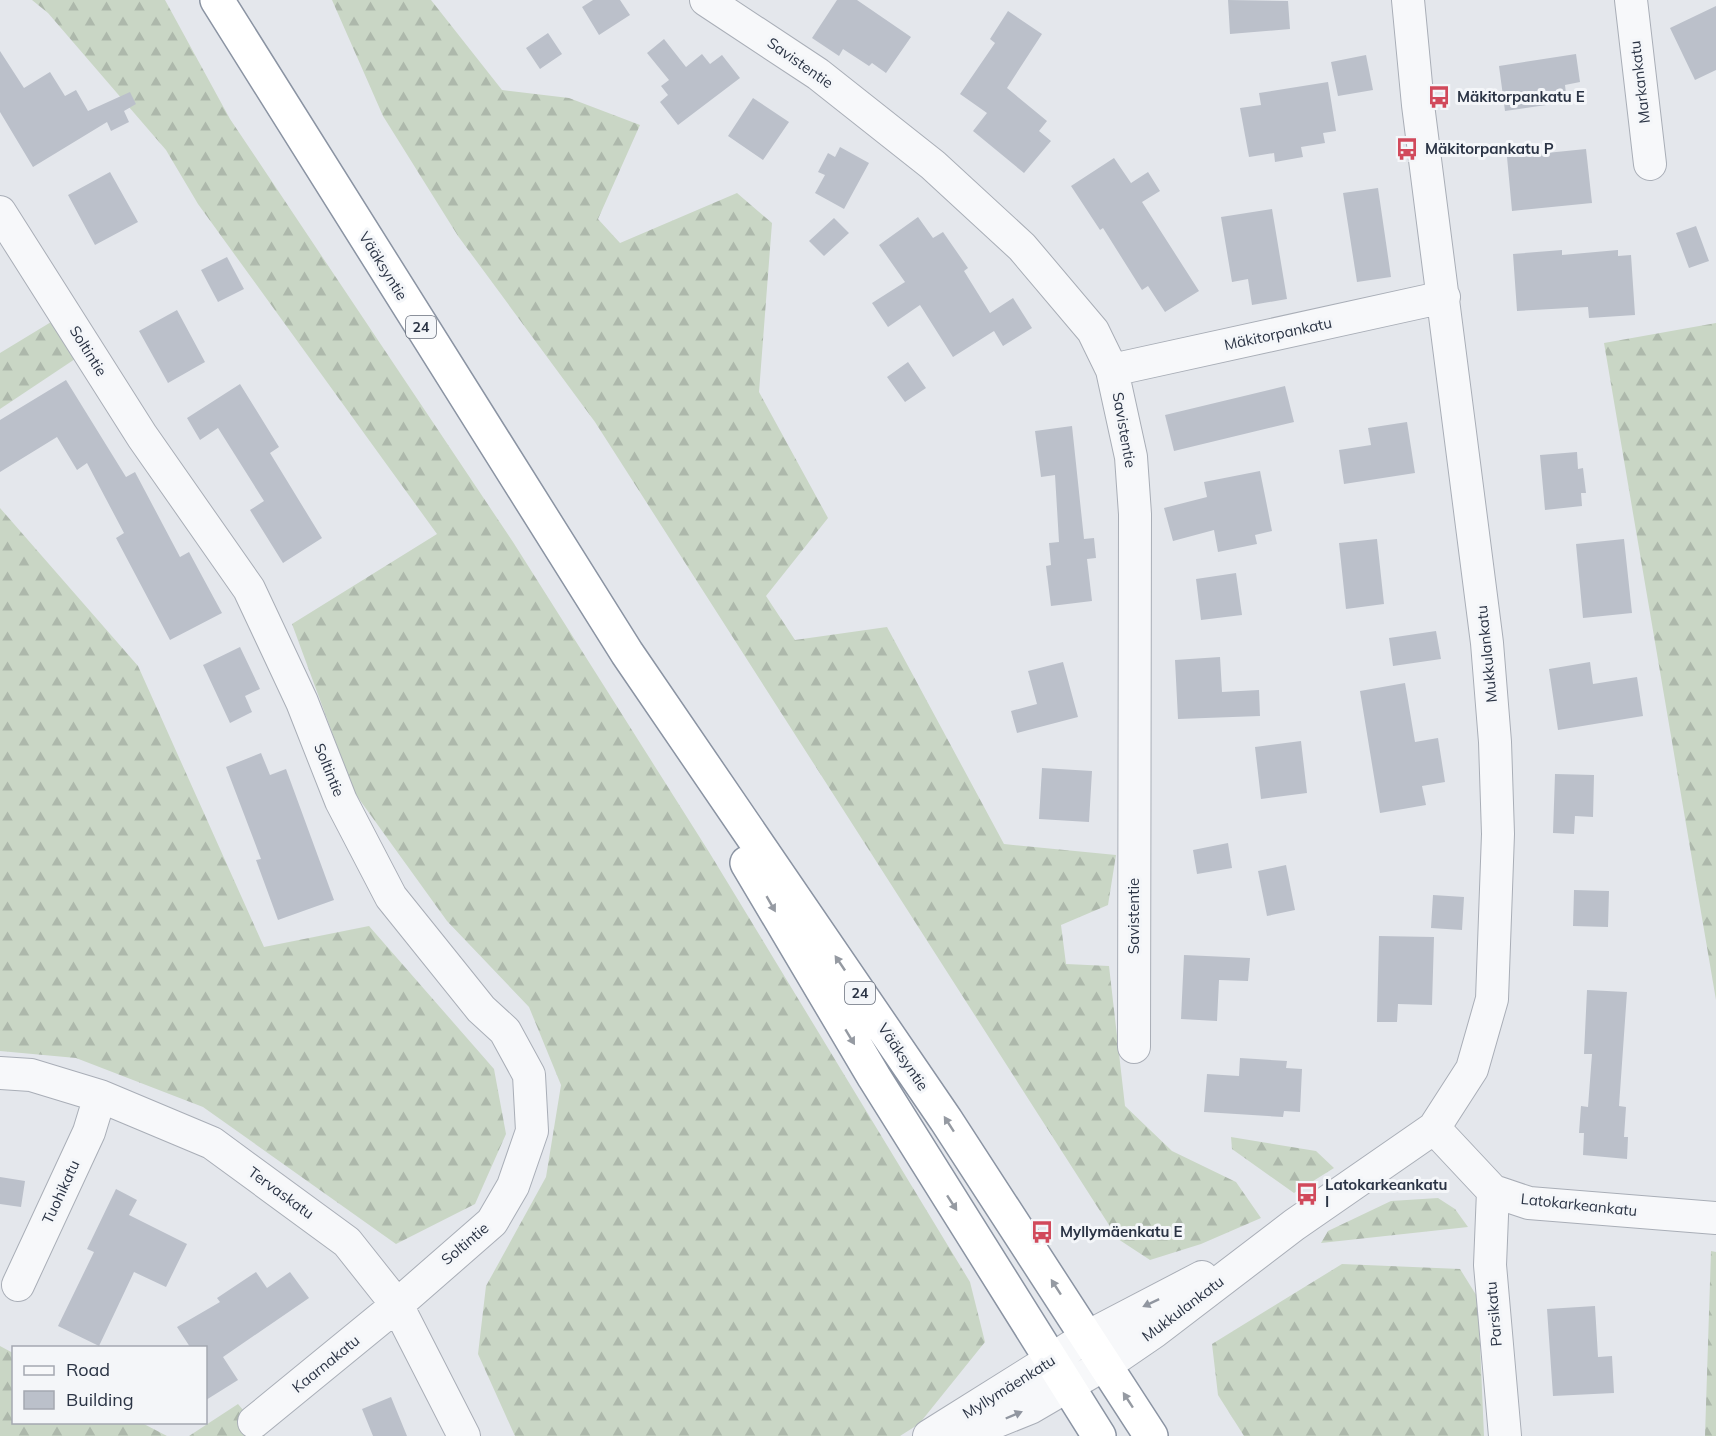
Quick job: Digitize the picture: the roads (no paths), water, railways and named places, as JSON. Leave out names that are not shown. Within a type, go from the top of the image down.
[{"type":"highway","name":"Vääksyntie","points":[[217,0],[627,653],[874,1077],[1099,1436]]},
{"type":"highway","name":"Vääksyntie","points":[[627,653],[946,1120],[1151,1436]]},
{"type":"street","name":"Savistentie","points":[[706,0],[818,74],[933,165],[1022,247],[1093,331],[1112,370],[1131,457],[1135,514],[1134,1047]]},
{"type":"street","name":"Mukkulankatu","points":[[1060,1374],[1105,1364],[1154,1332],[1294,1225],[1434,1128],[1472,1069],[1491,999],[1498,834],[1495,742],[1488,643],[1408,0]]},
{"type":"street","name":"Markankatu","points":[[1630,0],[1650,164]]},
{"type":"street","name":"Soltintie","points":[[0,212],[142,436],[249,589],[302,702],[341,801],[390,897],[481,1009],[505,1031],[530,1075],[532,1131],[513,1186],[492,1222],[397,1305]]},
{"type":"street","name":"Mäkitorpankatu","points":[[1112,370],[1444,297]]},
{"type":"street","name":"Tervaskatu","points":[[0,1073],[31,1076],[100,1096],[212,1143],[347,1242],[397,1305],[464,1436]]},
{"type":"street","name":"Tuohikatu","points":[[18,1286],[89,1132],[100,1096]]},
{"type":"street","name":"Latokarkeankatu","points":[[1434,1128],[1493,1191],[1529,1203],[1716,1218]]},
{"type":"street","name":"Parsikatu","points":[[1493,1191],[1490,1265],[1505,1436]]},
{"type":"street","name":"Mukkulankatu","points":[[1087,1337],[1242,1257],[1294,1225]]},
{"type":"street","name":"Kaarnakatu","points":[[254,1422],[397,1305]]},
{"type":"street","name":"Myllymäenkatu","points":[[960,1436],[1030,1408],[1060,1374],[1087,1337]]},
{"type":"street","name":"Myllymäenkatu","points":[[929,1436],[1060,1374]]},
{"type":"place","name":"Mäkitorpankatu E","points":[[1439,97]]},
{"type":"place","name":"Mäkitorpankatu P","points":[[1407,149]]},
{"type":"place","name":"Latokarkeankatu I","points":[[1307,1194]]},
{"type":"place","name":"Myllymäenkatu E","points":[[1042,1232]]}]
